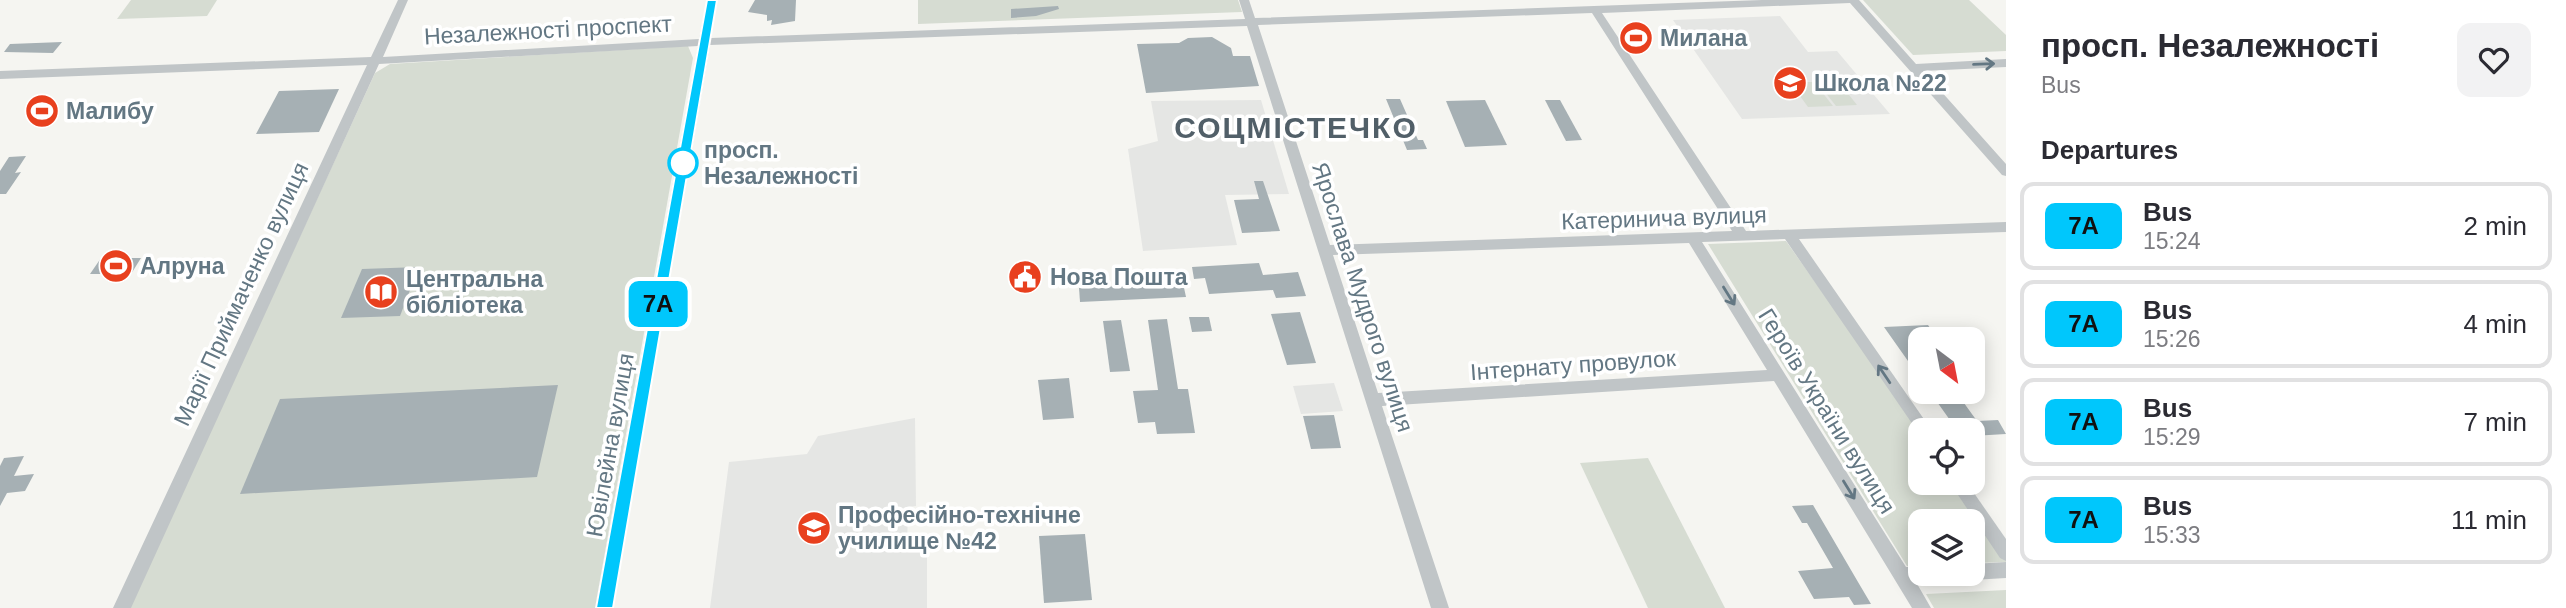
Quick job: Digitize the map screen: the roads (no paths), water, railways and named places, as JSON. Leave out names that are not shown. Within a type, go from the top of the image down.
[{"type":"street","name":"Марії Приймаченко вулиця","points":[[122,608],[403,0]]},
{"type":"street","name":"Ювілейна вулиця","points":[[604,608],[712,0]]},
{"type":"street","name":"Ярослава Мудрого вулиця","points":[[1244,0],[1440,608]]},
{"type":"street","name":"Незалежності проспект","points":[[0,75],[374,60],[704,41],[1853,0]]},
{"type":"street","points":[[1853,0],[2006,172]]},
{"type":"street","points":[[1597,10],[1742,236]]},
{"type":"street","points":[[1913,68],[2006,63]]},
{"type":"street","name":"Катеринича вулиця","points":[[1323,250],[2006,227]]},
{"type":"street","points":[[1789,234],[1915,418]]},
{"type":"street","name":"Героїв України вулиця","points":[[1693,238],[1922,608]]},
{"type":"street","name":"Інтернату провулок","points":[[1372,400],[1777,375]]},
{"type":"street","points":[[1966,495],[2006,553]]},
{"type":"street","points":[[1985,571],[2006,570]]},
{"type":"street","points":[[1902,575],[1908,575]]},
{"type":"place","name":"Милана","points":[[1636,38]]},
{"type":"place","name":"Школа №22","points":[[1790,83]]},
{"type":"place","name":"Малибу","points":[[42,111]]},
{"type":"place","name":"просп. Незалежності","points":[[683,163]]},
{"type":"place","name":"Алруна","points":[[116,266]]},
{"type":"place","name":"Нова Пошта","points":[[1025,277]]},
{"type":"place","name":"Центральна бібліотека","points":[[381,292]]},
{"type":"place","name":"Професійно-технічне училище №42","points":[[814,528]]},
{"type":"district","name":"СОЦМІСТЕЧКО","points":[[1296,127]]}]
